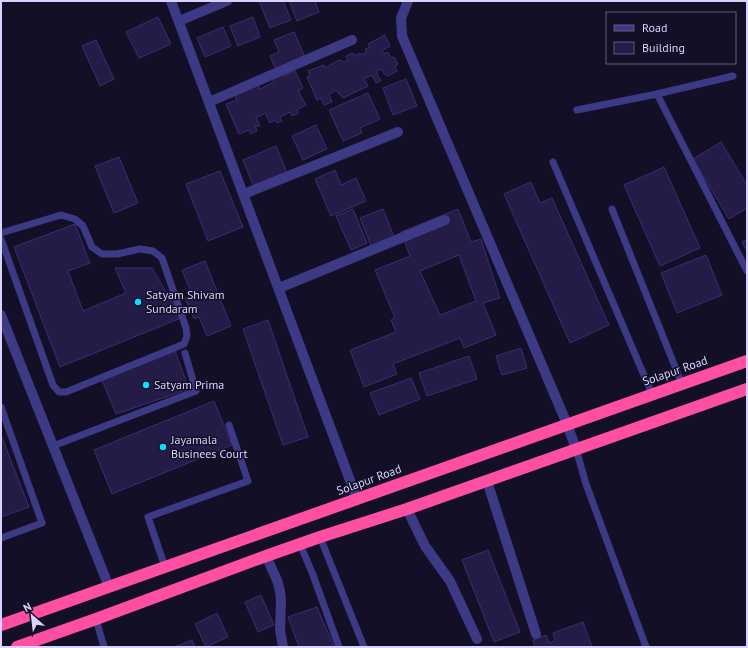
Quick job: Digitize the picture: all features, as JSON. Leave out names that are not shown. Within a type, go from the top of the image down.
[{"type":"highway","name":"Solapur Road","points":[[1,625],[747,360]]},
{"type":"highway","points":[[17,647],[266,556],[407,509],[747,389]]},
{"type":"street","points":[[171,1],[357,499]]},
{"type":"street","points":[[179,21],[228,1]]},
{"type":"street","points":[[408,1],[401,18],[402,36],[567,424],[576,449]]},
{"type":"street","points":[[209,102],[352,40]]},
{"type":"street","points":[[244,194],[398,132]]},
{"type":"street","points":[[279,288],[445,220]]},
{"type":"street","points":[[1,315],[109,587]]},
{"type":"street","points":[[487,481],[536,634]]},
{"type":"street","points":[[407,509],[425,546],[450,580],[477,639]]},
{"type":"street","points":[[266,556],[277,580],[280,591],[280,630],[283,647]]},
{"type":"lane","points":[[578,110],[657,94],[733,76]]},
{"type":"lane","points":[[657,94],[747,271]]},
{"type":"lane","points":[[553,162],[652,394]]},
{"type":"lane","points":[[612,210],[682,384]]},
{"type":"lane","points":[[1,233],[61,215],[75,219],[84,226],[92,247],[102,254],[117,254],[140,249],[153,251],[162,258],[186,328],[187,336],[184,344],[66,392],[58,392],[53,384],[1,239]]},
{"type":"lane","points":[[53,446],[196,391],[185,353]]},
{"type":"lane","points":[[1,407],[42,522],[1,538]]},
{"type":"lane","points":[[165,567],[148,517],[248,481],[229,425]]},
{"type":"lane","points":[[576,449],[586,484],[646,647]]},
{"type":"lane","points":[[320,537],[364,647]]},
{"type":"lane","points":[[300,544],[340,647]]},
{"type":"lane","points":[[96,619],[104,647]]},
{"type":"building","points":[[259,1],[283,1],[291,20],[270,28]]},
{"type":"building","points":[[289,1],[315,1],[319,12],[297,21]]},
{"type":"building","points":[[158,17],[171,44],[139,58],[126,32]]},
{"type":"building","points":[[253,17],[260,37],[238,46],[230,26]]},
{"type":"building","points":[[223,27],[231,46],[205,57],[197,38]]},
{"type":"building","points":[[294,32],[305,57],[276,70],[270,56],[279,52],[274,40]]},
{"type":"building","points":[[385,35],[390,46],[382,51],[383,54],[388,52],[391,58],[394,57],[398,64],[395,66],[397,71],[388,76],[384,74],[381,69],[376,71],[381,81],[376,83],[372,75],[364,79],[368,86],[343,98],[337,90],[329,94],[332,102],[324,105],[321,98],[317,100],[307,77],[310,76],[308,71],[324,65],[325,68],[339,60],[344,62],[348,60],[346,56],[353,53],[354,56],[360,53],[361,55],[367,52],[365,49],[370,47],[368,44]]},
{"type":"building","points":[[96,40],[114,79],[100,86],[82,46]]},
{"type":"building","points":[[295,71],[303,88],[298,91],[306,105],[297,110],[299,113],[292,116],[290,112],[280,117],[282,121],[277,123],[275,120],[270,123],[265,113],[256,118],[260,126],[255,126],[257,131],[251,134],[249,130],[239,134],[226,104],[237,100],[235,96],[258,85],[260,89],[274,82],[272,77],[282,72],[284,76]]},
{"type":"building","points":[[406,79],[417,106],[393,115],[383,88]]},
{"type":"building","points":[[368,93],[380,119],[360,128],[362,133],[343,141],[329,110]]},
{"type":"building","points":[[316,125],[327,149],[303,160],[292,136]]},
{"type":"building","points":[[721,142],[747,185],[747,208],[729,219],[693,159]]},
{"type":"building","points":[[276,146],[287,173],[254,187],[243,160]]},
{"type":"building","points":[[119,157],[138,203],[114,213],[95,166]]},
{"type":"building","points":[[664,167],[700,248],[660,266],[624,185]]},
{"type":"building","points":[[335,170],[341,185],[356,178],[366,201],[331,216],[315,179]]},
{"type":"building","points":[[220,171],[243,227],[208,241],[186,184]]},
{"type":"building","points":[[531,182],[540,203],[552,198],[609,325],[570,343],[504,194]]},
{"type":"building","points":[[353,209],[367,243],[351,250],[336,216]]},
{"type":"building","points":[[383,209],[395,239],[372,248],[360,218]]},
{"type":"building","points":[[458,209],[471,242],[481,239],[500,298],[483,303],[496,335],[464,348],[460,338],[393,364],[397,374],[364,387],[350,350],[396,332],[391,320],[395,318],[375,270],[410,256],[401,232]],"holes":[[[459,255],[476,301],[440,315],[420,271]]]},
{"type":"building","name":"Satyam Shivam Sundaram","points":[[75,224],[90,263],[68,271],[83,311],[126,293],[115,268],[152,268],[181,318],[60,367],[14,247]]},
{"type":"building","points":[[747,239],[747,251],[742,242]]},
{"type":"building","points":[[706,255],[722,295],[677,313],[661,273]]},
{"type":"building","points":[[205,261],[231,326],[207,336],[199,317],[194,319],[185,298],[192,295],[182,270]]},
{"type":"building","points":[[268,320],[308,437],[283,445],[243,329]]},
{"type":"building","points":[[521,348],[527,368],[502,375],[496,356]]},
{"type":"building","name":"Satyam Prima","points":[[175,351],[189,389],[116,414],[102,380]]},
{"type":"building","points":[[469,356],[477,379],[427,396],[419,373]]},
{"type":"building","points":[[411,378],[420,399],[379,415],[370,393]]},
{"type":"building","name":"Jayamala Businees Court","points":[[214,401],[232,445],[112,494],[94,450]]},
{"type":"building","points":[[1,435],[29,507],[1,517]]},
{"type":"building","points":[[488,550],[520,632],[494,642],[462,560]]},
{"type":"building","points":[[261,595],[274,625],[258,632],[245,602]]},
{"type":"building","points":[[317,607],[334,647],[299,647],[288,617]]},
{"type":"building","points":[[217,613],[228,637],[206,647],[195,624]]},
{"type":"building","points":[[583,622],[592,647],[535,647],[533,640],[546,635],[549,643],[555,641],[553,633]]},
{"type":"building","points":[[192,640],[195,647],[174,647]]},
{"type":"place","name":"Satyam Shivam Sundaram","points":[[138,302]]},
{"type":"place","name":"Satyam Prima","points":[[146,385]]},
{"type":"place","name":"Jayamala Businees Court","points":[[163,447]]}]
